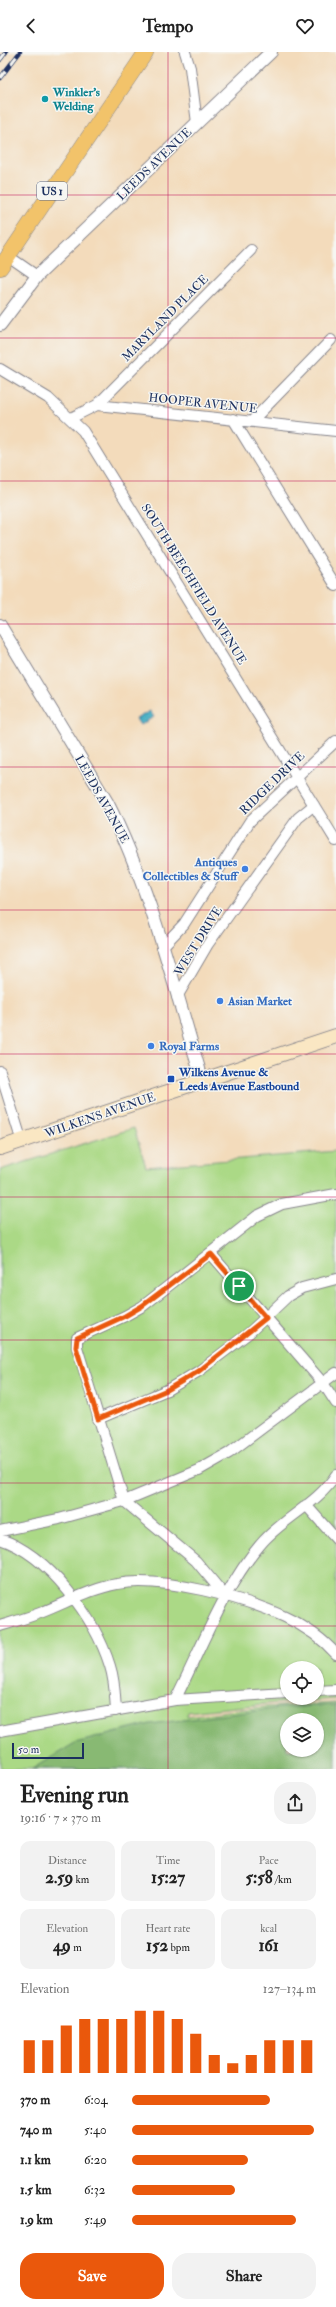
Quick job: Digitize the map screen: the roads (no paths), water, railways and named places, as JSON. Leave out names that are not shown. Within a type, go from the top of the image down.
[{"type":"main road","name":"US 1","points":[[4,262],[146,52]]},
{"type":"main road","name":"WILKENS AVENUE","points":[[0,1148],[22,1142],[202,1079],[336,1036]]},
{"type":"street","points":[[185,52],[190,68],[197,123]]},
{"type":"street","name":"LEEDS AVENUE","points":[[0,326],[37,276],[271,52]]},
{"type":"street","name":"MARYLAND PLACE","points":[[97,405],[251,250]]},
{"type":"street","points":[[4,262],[37,276]]},
{"type":"street","points":[[252,421],[331,340]]},
{"type":"street","name":"SOUTH BEECHFIELD AVENUE","points":[[0,368],[48,398],[71,418],[92,445],[336,840]]},
{"type":"street","points":[[71,418],[97,405]]},
{"type":"street","name":"HOOPER AVENUE","points":[[97,405],[336,431]]},
{"type":"street","points":[[233,419],[336,586]]},
{"type":"street","name":"LEEDS AVENUE","points":[[0,625],[117,823],[139,876],[202,1079]]},
{"type":"street","name":"RIDGE DRIVE","points":[[162,947],[184,924],[250,821],[336,741]]},
{"type":"street","name":"WEST DRIVE","points":[[177,997],[208,944],[298,818],[314,805]]},
{"type":"street","points":[[0,1071],[22,1142]]},
{"type":"street","points":[[226,1597],[210,1575],[196,1561],[124,1500],[76,1347],[77,1338],[125,1316],[142,1306],[211,1254],[257,1216],[270,1209],[336,1194]]},
{"type":"street","points":[[211,1254],[323,1383],[336,1403]]},
{"type":"street","points":[[98,1419],[167,1390],[199,1371],[266,1318],[288,1296],[302,1288],[336,1279]]},
{"type":"street","points":[[0,1531],[59,1519],[124,1500],[199,1470],[229,1453],[336,1373]]},
{"type":"street","points":[[175,1700],[226,1597],[248,1559],[273,1530],[321,1494],[336,1475]]},
{"type":"street","points":[[306,1506],[336,1539]]},
{"type":"street","points":[[0,1539],[21,1548],[35,1558],[51,1572],[74,1599],[105,1650],[113,1680],[116,1712]]},
{"type":"street","points":[[0,1626],[39,1614],[93,1591],[130,1582],[163,1583],[226,1597],[284,1616],[309,1630],[336,1654]]},
{"type":"street","points":[[324,1691],[336,1690]]},
{"type":"street","points":[[0,1731],[116,1712],[175,1700],[280,1693]]},
{"type":"water","points":[[150,711],[154,717],[140,725],[136,719]]},
{"type":"railway","points":[[0,60],[6,52]]},
{"type":"railway","points":[[0,78],[20,52]]},
{"type":"place","name":"Winkler's Welding","points":[[45,99]]},
{"type":"place","name":"Antiques Collectibles & Stuff","points":[[245,869]]},
{"type":"place","name":"Asian Market","points":[[220,1001]]},
{"type":"place","name":"Royal Farms","points":[[151,1046]]},
{"type":"place","name":"Wilkens Avenue & Leeds Avenue Eastbound","points":[[171,1079]]}]
